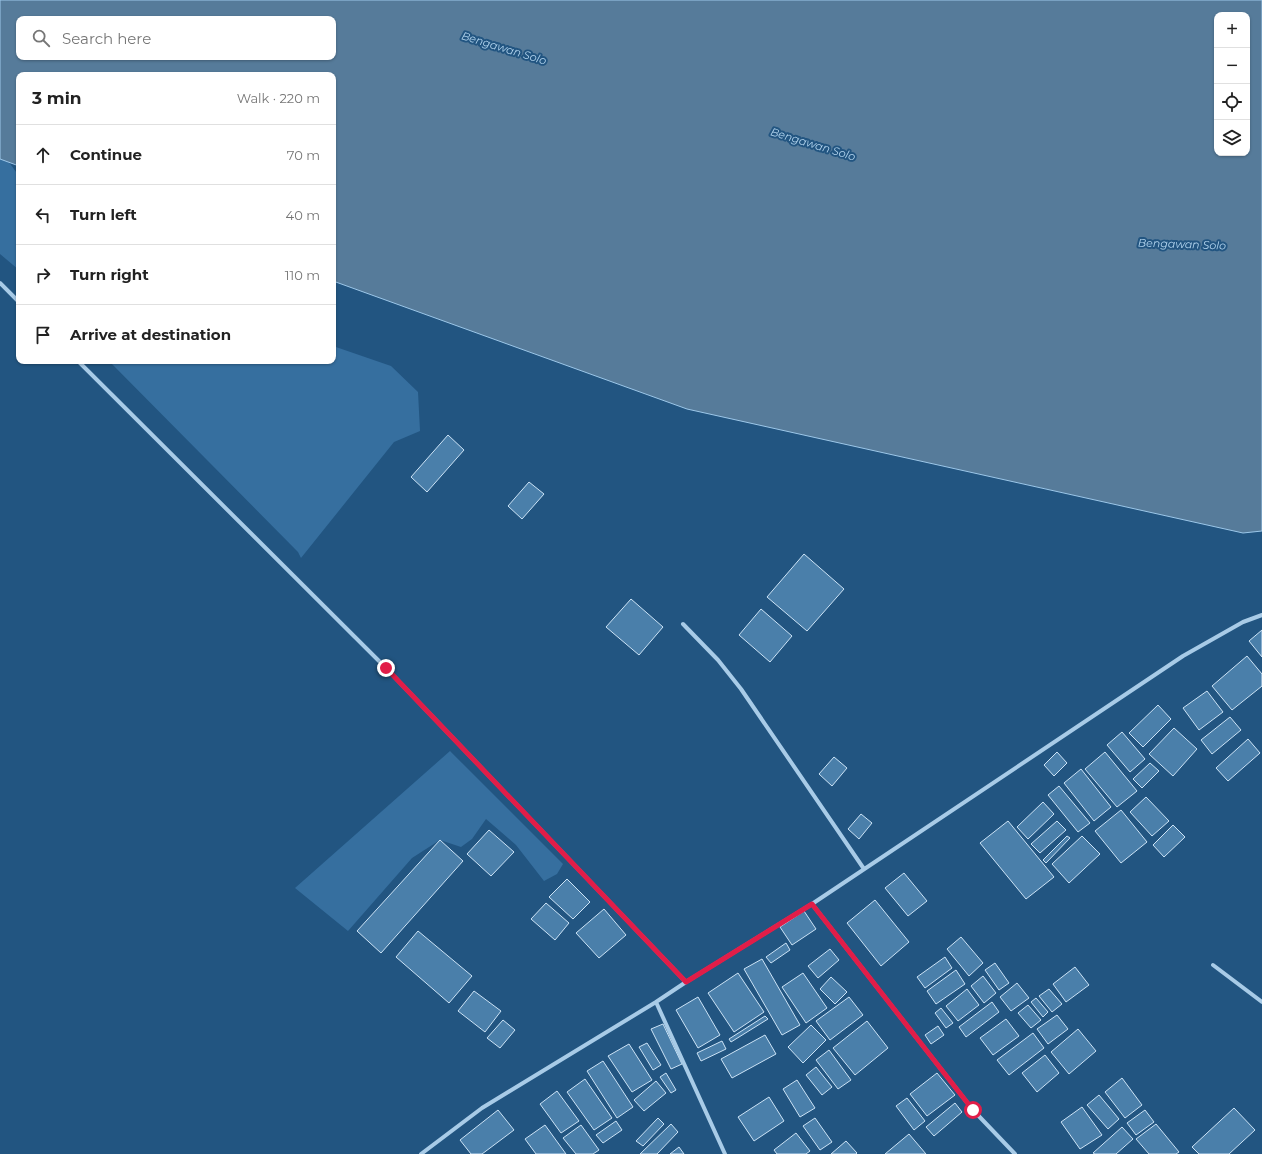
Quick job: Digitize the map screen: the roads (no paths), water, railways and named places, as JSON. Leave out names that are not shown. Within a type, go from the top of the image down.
[{"type":"street","points":[[0,283],[16,299]]},
{"type":"street","points":[[81,364],[386,668],[686,982]]},
{"type":"street","points":[[421,1154],[482,1108],[656,1002],[812,904],[1183,656],[1243,622],[1262,615]]},
{"type":"street","points":[[683,624],[718,660],[741,689],[864,869]]},
{"type":"street","points":[[812,904],[973,1110],[1015,1154]]},
{"type":"street","points":[[1213,965],[1262,1002]]},
{"type":"street","points":[[656,1002],[724,1154]]},
{"type":"water","name":"Bengawan Solo","points":[[0,0],[1262,0],[1262,531],[1243,533],[687,409],[336,282],[336,72],[16,72],[16,165],[0,159]]}]
